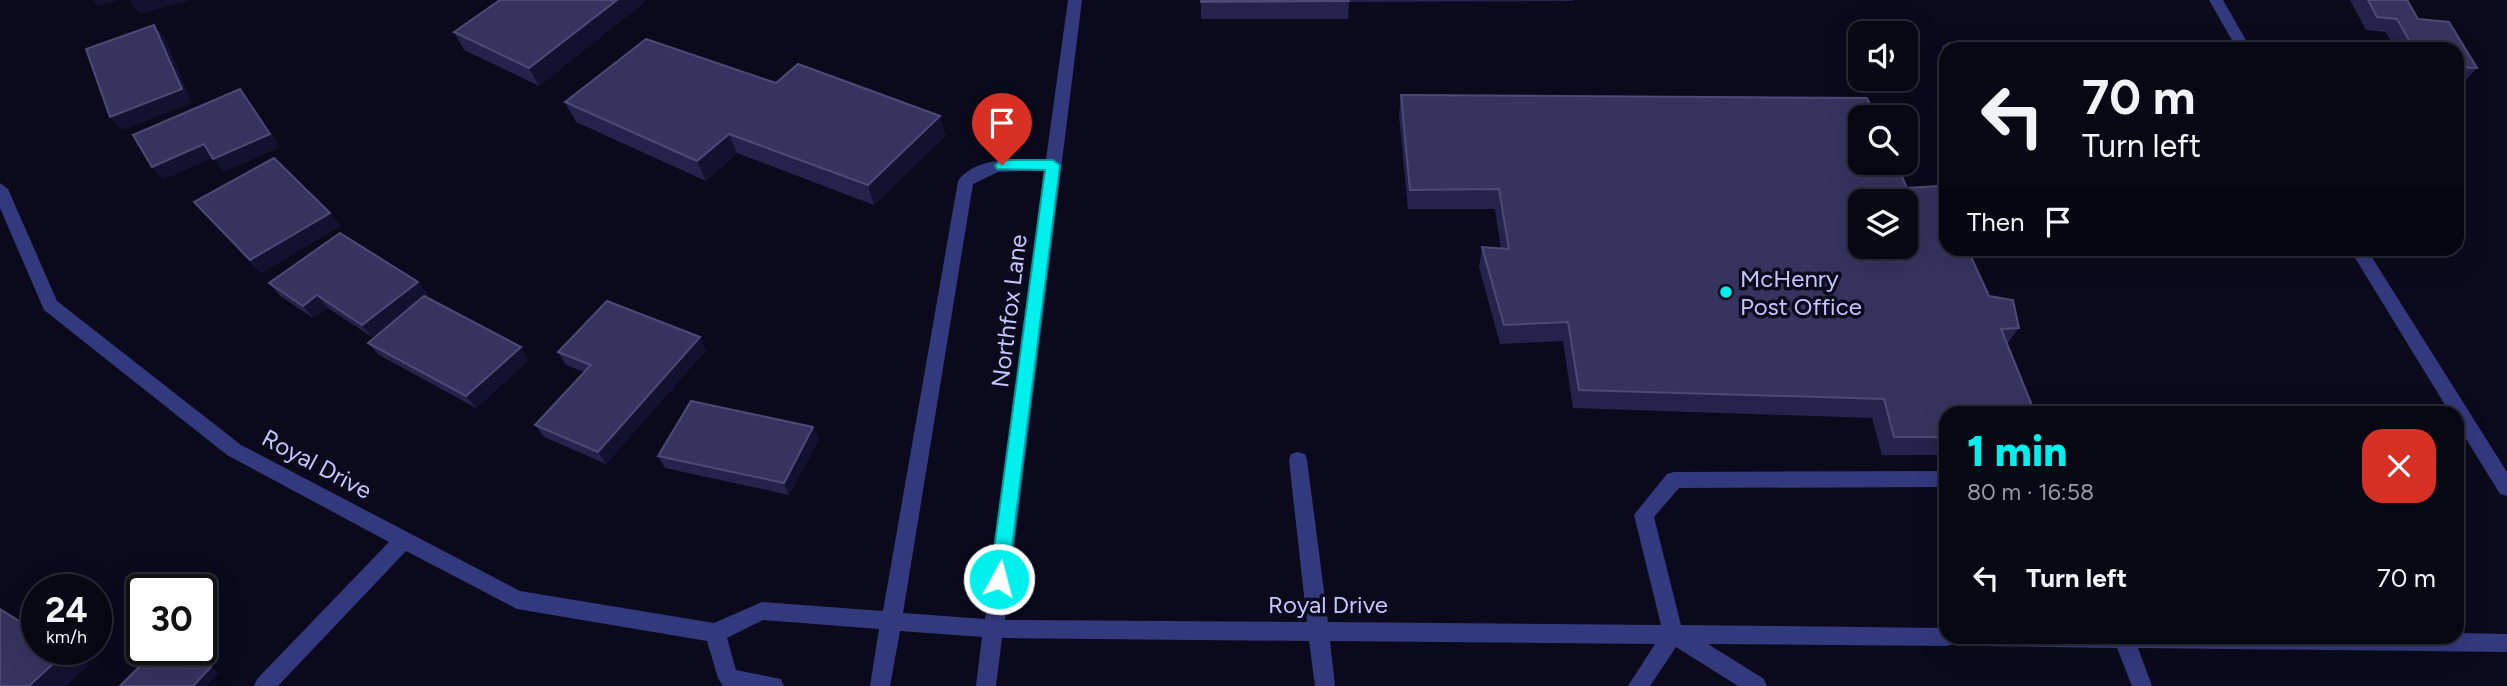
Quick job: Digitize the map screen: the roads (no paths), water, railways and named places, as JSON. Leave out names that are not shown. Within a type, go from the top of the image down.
[{"type":"street","name":"Northfox Lane","points":[[986,686],[1075,0]]},
{"type":"street","points":[[2216,0],[2240,42]]},
{"type":"street","points":[[880,686],[966,181],[984,169],[1002,165],[1053,165]]},
{"type":"street","name":"Royal Drive","points":[[0,189],[50,305],[234,450],[517,600],[715,633],[762,611],[993,629],[1939,637]]},
{"type":"street","points":[[2362,256],[2456,406]]},
{"type":"street","points":[[2464,419],[2507,488]]},
{"type":"street","points":[[1298,460],[1325,686]]},
{"type":"street","points":[[1757,686],[1673,634],[1644,515],[1674,480],[1939,479]]},
{"type":"street","points":[[264,686],[404,540]]},
{"type":"street","points":[[715,633],[728,678],[774,686]]},
{"type":"street","points":[[1638,686],[1673,634]]},
{"type":"street","points":[[2464,643],[2507,643]]},
{"type":"street","points":[[2126,644],[2142,686]]},
{"type":"place","name":"McHenry Post Office","points":[[1726,292]]}]
